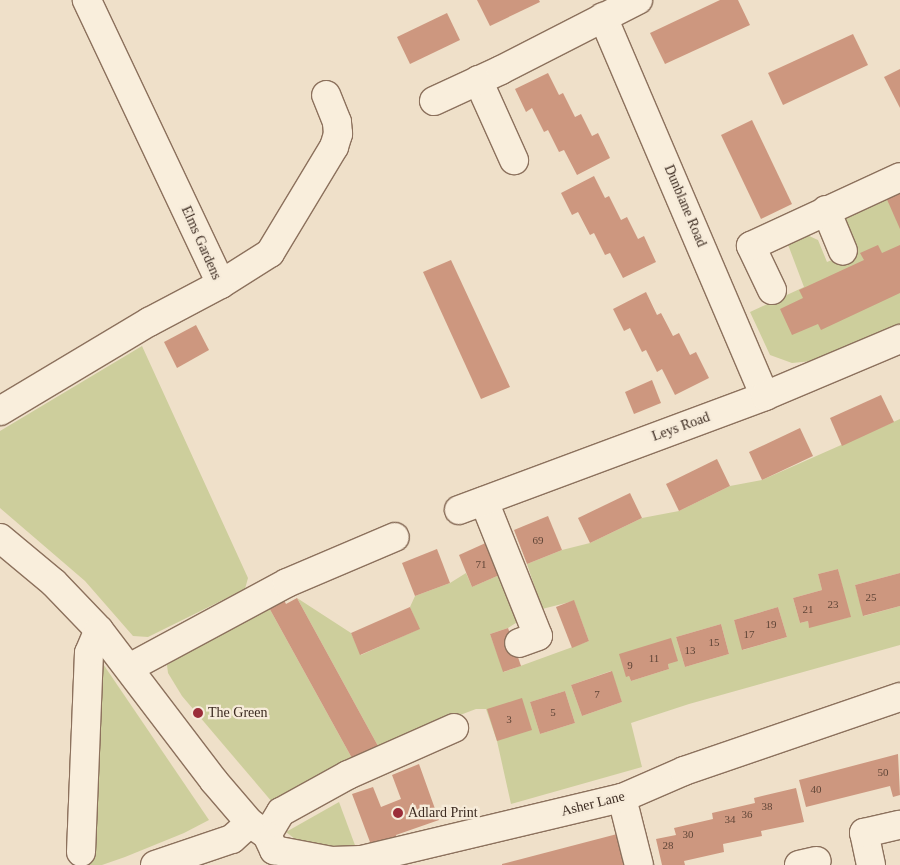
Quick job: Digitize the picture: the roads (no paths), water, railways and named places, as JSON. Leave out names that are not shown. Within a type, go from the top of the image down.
[{"type":"street","name":"Elms Gardens","points":[[0,411],[149,322],[221,284],[87,0]]},
{"type":"street","points":[[434,101],[638,0]]},
{"type":"street","name":"Dunblane Road","points":[[602,17],[765,396]]},
{"type":"street","points":[[478,80],[514,160]]},
{"type":"street","points":[[221,284],[270,253],[334,147],[338,134],[337,122],[326,95]]},
{"type":"street","points":[[772,290],[751,246],[788,227],[900,177]]},
{"type":"street","points":[[826,210],[843,251]]},
{"type":"street","name":"Leys Road","points":[[538,636],[472,506],[765,396],[900,339]]},
{"type":"street","points":[[0,538],[54,582],[99,630],[214,781],[266,843]]},
{"type":"street","points":[[129,668],[287,583],[395,538]]},
{"type":"street","points":[[81,852],[90,653],[99,630]]},
{"type":"street","name":"Asher Lane","points":[[266,843],[332,861],[361,860],[622,798],[684,771],[900,697]]},
{"type":"street","points":[[266,843],[281,812],[348,774],[454,728]]},
{"type":"street","points":[[622,798],[639,865]]},
{"type":"street","points":[[871,865],[864,833],[900,825]]},
{"type":"street","points":[[156,865],[232,839],[266,843]]},
{"type":"place","name":"The Green","points":[[198,713]]},
{"type":"place","name":"Adlard Print","points":[[398,813]]}]
